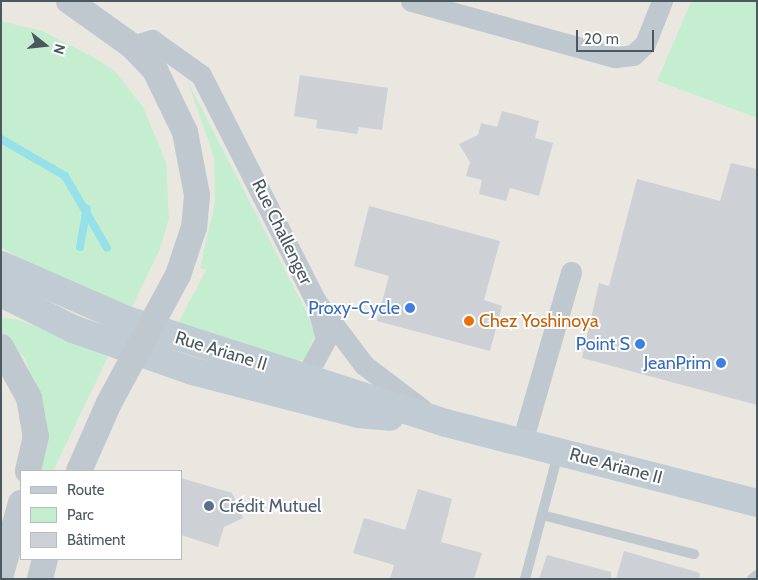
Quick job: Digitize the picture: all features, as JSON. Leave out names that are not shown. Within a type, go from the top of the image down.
[{"type":"main road","name":"Rue Ariane II","points":[[1,266],[127,320],[306,376],[446,423],[559,450],[757,503]]},
{"type":"main road","name":"Rue Ariane II","points":[[1,294],[73,329],[192,371],[358,414],[446,423]]},
{"type":"street","points":[[69,1],[132,46],[155,70],[172,101],[194,163],[194,227],[178,275],[109,403],[79,470]]},
{"type":"street","points":[[412,1],[615,57],[633,55],[645,44],[662,1]]},
{"type":"street","name":"Rue Challenger","points":[[132,46],[152,40],[201,75],[315,300],[364,365],[405,398],[446,423]]},
{"type":"street","points":[[522,442],[571,272]]},
{"type":"street","points":[[263,389],[306,376],[326,339],[315,300]]},
{"type":"street","points":[[1,346],[29,398],[36,436],[28,470]]},
{"type":"street","points":[[16,579],[1,574],[20,506]]},
{"type":"street","points":[[40,579],[46,560]]},
{"type":"lane","points":[[525,579],[559,450]]},
{"type":"lane","points":[[542,515],[694,554]]},
{"type":"lane","points":[[752,579],[757,575]]},
{"type":"shaded area","points":[[1,1],[691,1],[657,81],[757,118],[757,579],[1,579]]},
{"type":"green space","points":[[691,1],[757,1],[757,118],[657,81]]},
{"type":"green space","points":[[1,21],[42,31],[93,57],[115,71],[143,107],[166,162],[169,218],[160,249],[132,307],[25,262],[1,247]]},
{"type":"green space","points":[[187,80],[307,313],[315,335],[304,360],[289,361],[175,329],[206,270],[200,268],[215,202],[214,157]]},
{"type":"green space","points":[[1,318],[17,319],[108,357],[53,470],[42,470],[46,418],[25,359],[1,331]]},
{"type":"building","points":[[300,75],[388,88],[382,130],[359,127],[357,134],[316,128],[317,120],[294,116]]},
{"type":"building","points":[[502,111],[539,121],[535,138],[553,143],[539,196],[510,188],[506,201],[479,194],[482,180],[466,176],[470,162],[459,144],[478,135],[481,123],[497,127]]},
{"type":"building","points":[[731,163],[757,169],[757,405],[582,358],[599,283],[609,286],[637,179],[720,201]]},
{"type":"building","points":[[369,206],[500,241],[484,300],[502,306],[490,351],[377,321],[389,276],[354,266]]},
{"type":"building","name":"Crédit Mutuel","points":[[182,478],[232,493],[243,518],[224,527],[218,547],[182,535]]},
{"type":"building","points":[[418,489],[452,499],[441,542],[482,553],[474,579],[390,579],[394,565],[353,553],[364,518],[405,530]]},
{"type":"building","points":[[624,551],[700,573],[699,579],[616,579]]},
{"type":"building","points":[[547,555],[611,572],[611,579],[539,579]]},
{"type":"waterway","points":[[1,139],[65,176],[107,248]]},
{"type":"waterway","points":[[80,247],[87,209]]},
{"type":"place","name":"Proxy-Cycle","points":[[410,308]]},
{"type":"place","name":"Chez Yoshinoya","points":[[469,321]]},
{"type":"place","name":"Point S","points":[[640,344]]},
{"type":"place","name":"JeanPrim","points":[[721,363]]},
{"type":"place","name":"Crédit Mutuel","points":[[209,506]]}]
